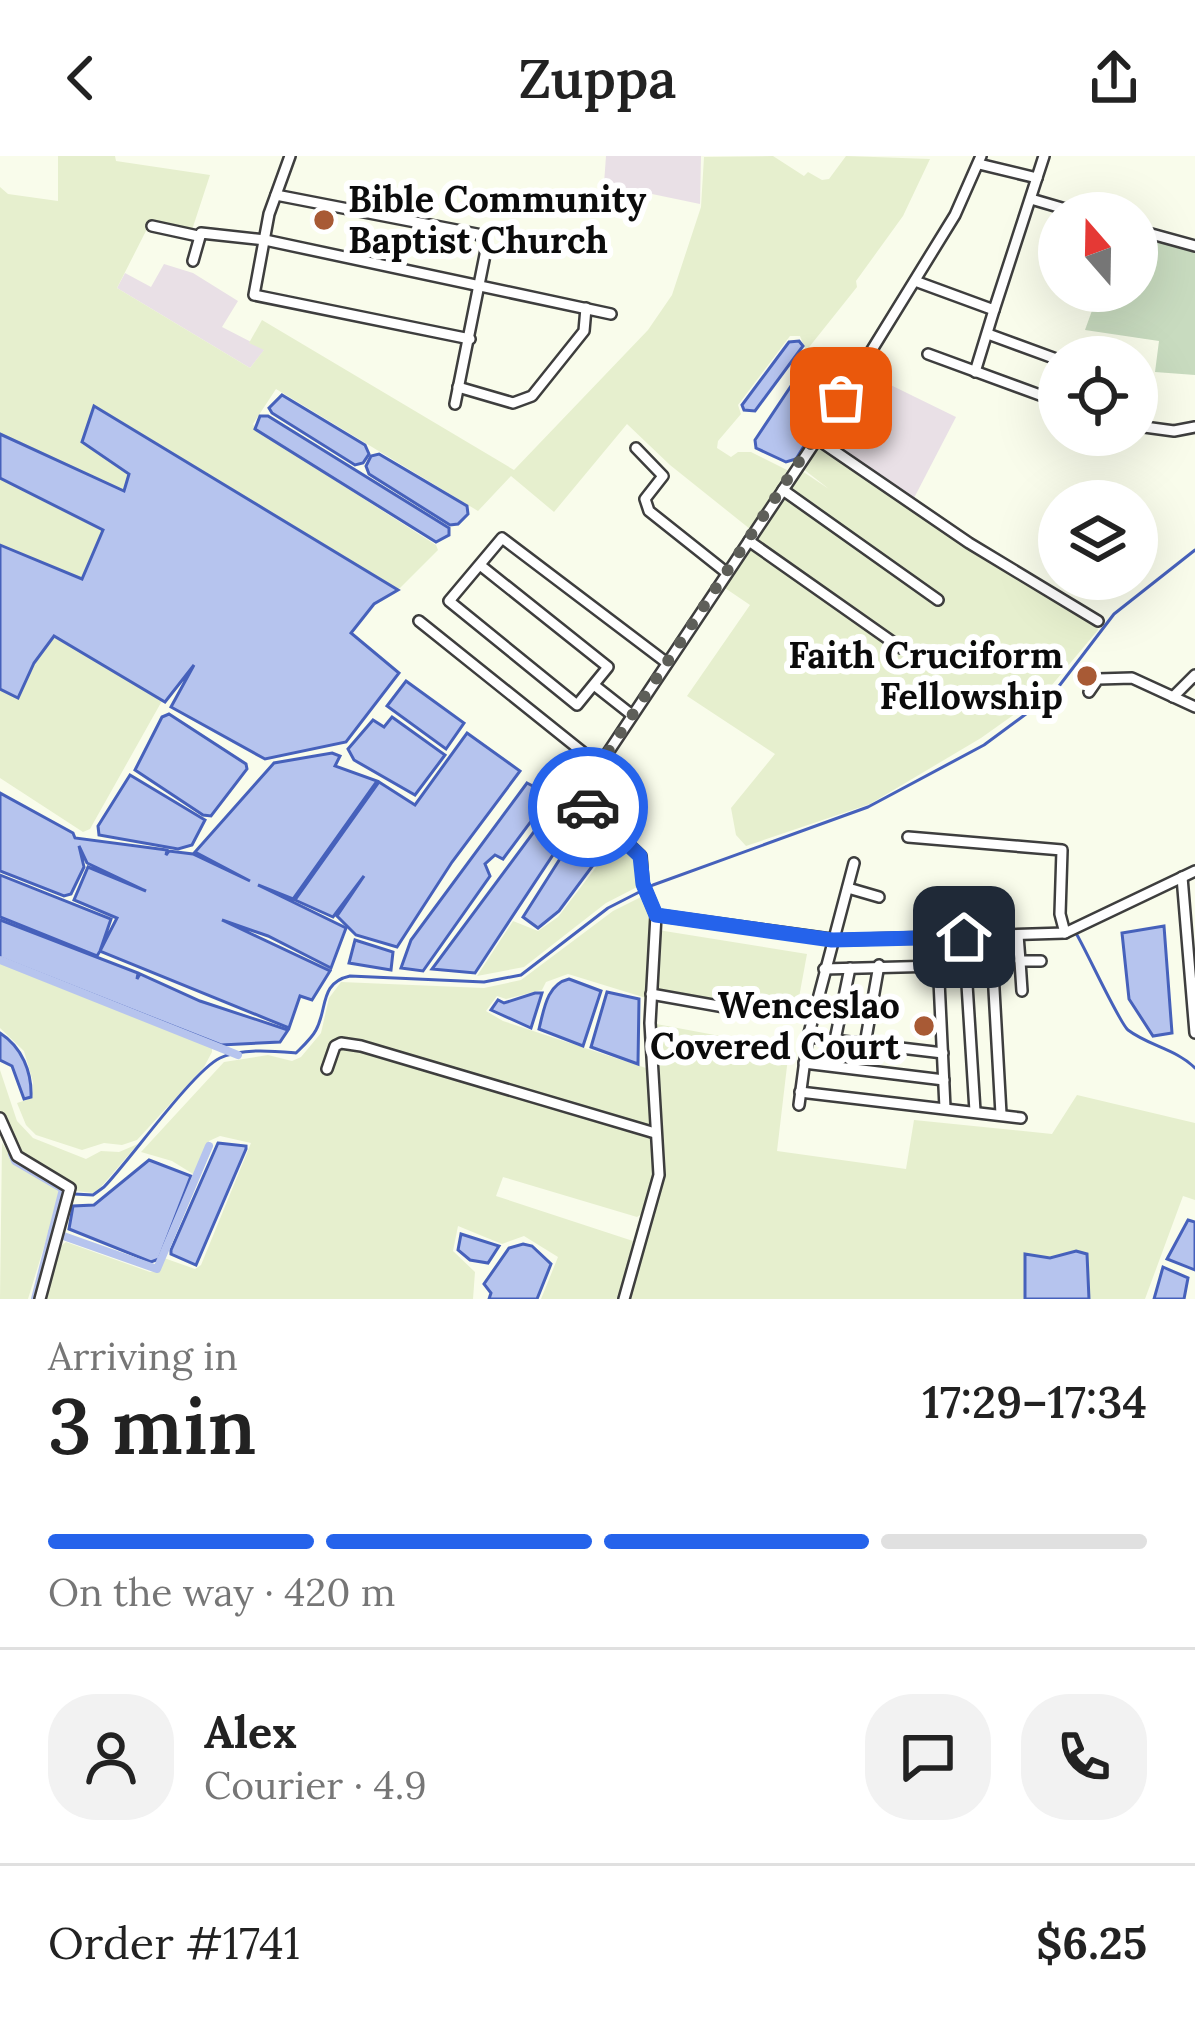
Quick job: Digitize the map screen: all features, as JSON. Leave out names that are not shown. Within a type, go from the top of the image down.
[{"type":"street","points":[[290,156],[276,195],[254,295],[470,339]]},
{"type":"street","points":[[975,372],[1044,156]]},
{"type":"street","points":[[624,1299],[659,1175],[651,994],[656,915],[643,884],[640,856],[582,796],[817,439],[955,214],[980,160],[1036,178]]},
{"type":"street","points":[[276,195],[485,239],[455,404]]},
{"type":"street","points":[[1031,199],[1038,201]]},
{"type":"street","points":[[152,226],[198,236],[265,240],[611,314]]},
{"type":"street","points":[[193,261],[198,236]]},
{"type":"street","points":[[1158,236],[1195,246]]},
{"type":"street","points":[[915,281],[994,310]]},
{"type":"street","points":[[458,386],[513,403],[532,396],[584,331],[586,308]]},
{"type":"street","points":[[988,334],[1038,352]]},
{"type":"street","points":[[928,354],[1038,394]]},
{"type":"street","points":[[1158,429],[1195,427]]},
{"type":"street","points":[[817,439],[969,543],[1099,621]]},
{"type":"street","points":[[636,448],[663,476],[645,499],[649,511],[727,573]]},
{"type":"street","points":[[783,490],[938,600]]},
{"type":"street","points":[[480,565],[608,668],[577,705],[449,601],[502,538],[667,663]]},
{"type":"street","points":[[749,541],[902,648]]},
{"type":"street","points":[[419,621],[600,766]]},
{"type":"street","points":[[1173,697],[1195,675]]},
{"type":"street","points":[[1089,692],[1098,679],[1132,678],[1195,707]]},
{"type":"street","points":[[594,685],[632,715]]},
{"type":"street","points":[[908,837],[1062,850],[1060,914],[1066,932]]},
{"type":"street","points":[[799,1105],[808,1037],[854,863]]},
{"type":"street","points":[[656,915],[832,940],[1066,932],[1195,871]]},
{"type":"street","points":[[1182,878],[1195,1033]]},
{"type":"street","points":[[848,888],[880,897]]},
{"type":"street","points":[[1018,935],[1022,991]]},
{"type":"street","points":[[991,936],[1001,1114]]},
{"type":"street","points":[[964,937],[975,1111]]},
{"type":"street","points":[[937,938],[945,1108]]},
{"type":"street","points":[[1020,961],[1041,961]]},
{"type":"street","points":[[865,1044],[879,965]]},
{"type":"street","points":[[824,969],[938,965]]},
{"type":"street","points":[[835,1040],[850,968]]},
{"type":"street","points":[[651,994],[752,1012]]},
{"type":"street","points":[[808,1037],[944,1053]]},
{"type":"street","points":[[327,1070],[335,1046],[361,1046],[655,1133]]},
{"type":"street","points":[[804,1063],[944,1080]]},
{"type":"street","points":[[800,1091],[1021,1118]]},
{"type":"street","points":[[0,1118],[17,1156],[70,1188],[40,1299]]},
{"type":"shaded area","points":[[606,156],[701,156],[700,204],[604,184]]},
{"type":"shaded area","points":[[164,264],[193,273],[238,301],[222,327],[265,349],[250,368],[117,288],[125,273],[151,287]]},
{"type":"shaded area","points":[[862,371],[956,417],[914,498],[825,442],[823,436]]},
{"type":"green space","points":[[58,156],[115,156],[116,161],[210,175],[191,233],[150,223],[117,288],[250,368],[264,350],[249,343],[262,320],[514,470],[648,330],[672,295],[701,207],[704,157],[773,156],[804,176],[808,172],[822,180],[829,179],[846,156],[930,159],[903,216],[856,281],[857,287],[806,351],[800,336],[790,336],[738,405],[741,414],[718,441],[717,448],[731,457],[751,452],[789,471],[750,529],[627,424],[554,512],[511,476],[478,511],[276,389],[253,424],[256,430],[436,545],[438,550],[398,590],[94,405],[81,442],[129,474],[124,492],[0,434],[0,187],[8,194],[58,201]]},
{"type":"green space","points":[[1158,238],[1195,248],[1195,375],[1158,372],[1158,336],[1085,330],[1091,312],[1158,312]]},
{"type":"green space","points":[[817,447],[1038,584],[1038,600],[1064,600],[1096,620],[1098,630],[1046,692],[981,738],[870,804],[746,846],[736,835],[731,808],[775,754],[687,696],[750,605],[722,586],[802,471],[829,489],[802,468]]},
{"type":"green space","points":[[0,478],[104,529],[82,580],[0,545]]},
{"type":"green space","points":[[54,636],[163,699],[90,829],[83,832],[0,778],[0,689],[18,697]]},
{"type":"green space","points":[[619,837],[637,857],[641,885],[606,903],[524,967],[477,976],[513,921],[538,931],[558,917]]},
{"type":"green space","points":[[643,896],[654,916],[646,998],[568,974],[546,982],[542,990],[506,999],[497,996],[486,1011],[503,1021],[646,1068],[654,1177],[642,1214],[637,1217],[503,1177],[496,1196],[633,1241],[620,1299],[541,1299],[558,1257],[524,1236],[502,1244],[458,1226],[453,1251],[475,1272],[473,1299],[46,1299],[66,1242],[150,1272],[159,1270],[164,1258],[195,1269],[201,1265],[251,1143],[220,1136],[209,1141],[193,1174],[172,1161],[141,1152],[224,1062],[268,1055],[292,1061],[301,1057],[321,1033],[329,998],[341,982],[484,988],[521,980],[613,911]]},
{"type":"green space","points":[[658,930],[807,954],[795,1019],[655,996]]},
{"type":"green space","points":[[0,962],[212,1047],[212,1052],[204,1067],[137,1140],[82,1150],[36,1135],[17,1103],[32,1098],[33,1082],[24,1051],[0,1028]]},
{"type":"green space","points":[[651,1023],[789,1049],[777,1151],[906,1169],[914,1120],[1052,1134],[1077,1095],[1195,1123],[1195,1200],[1183,1196],[1145,1299],[625,1299],[664,1177]]},
{"type":"green space","points":[[0,1070],[17,1121],[33,1138],[86,1159],[138,1144],[101,1187],[93,1193],[76,1191],[21,1153],[12,1140],[0,1110]]},
{"type":"green space","points":[[2,1143],[15,1162],[61,1191],[28,1299],[0,1299]]},
{"type":"water","points":[[799,341],[803,346],[755,411],[744,410],[742,405],[789,342]]},
{"type":"water","points":[[811,356],[842,376],[843,383],[796,459],[786,462],[756,448],[755,440]]},
{"type":"water","points":[[282,395],[365,445],[369,454],[363,463],[355,465],[272,413],[269,408]]},
{"type":"water","points":[[94,406],[398,590],[374,604],[351,633],[399,673],[346,742],[265,759],[171,707],[194,665],[165,702],[54,636],[34,663],[18,698],[0,689],[0,545],[82,579],[103,530],[0,478],[0,434],[124,491],[129,474],[82,442]]},
{"type":"water","points":[[260,416],[268,416],[449,528],[449,535],[436,542],[255,429]]},
{"type":"water","points":[[379,454],[467,506],[468,514],[450,525],[369,474],[366,466],[371,456]]},
{"type":"water","points":[[406,681],[464,723],[446,749],[387,706]]},
{"type":"water","points":[[169,714],[246,764],[247,769],[211,816],[135,770],[162,717]]},
{"type":"water","points":[[392,717],[445,755],[415,795],[354,760],[348,749],[373,720],[384,727]]},
{"type":"water","points":[[467,733],[520,771],[452,862],[397,947],[356,935],[337,916],[364,876],[333,917],[295,900],[379,782],[415,805]]},
{"type":"water","points":[[332,753],[340,756],[335,766],[377,781],[293,899],[258,885],[346,928],[331,968],[268,936],[222,920],[330,971],[312,1000],[300,996],[289,1028],[100,951],[117,918],[74,900],[88,867],[146,891],[87,863],[79,846],[84,867],[71,894],[64,896],[0,871],[0,793],[75,838],[167,850],[166,855],[169,851],[193,854],[250,881],[195,852],[274,763]]},
{"type":"water","points":[[130,775],[205,820],[192,845],[178,849],[99,835],[98,826]]},
{"type":"water","points":[[527,783],[546,793],[544,804],[503,859],[495,855],[485,864],[490,876],[423,971],[401,968],[411,940]]},
{"type":"water","points":[[556,802],[576,820],[475,973],[432,969]]},
{"type":"water","points":[[584,821],[611,841],[559,911],[538,928],[523,917]]},
{"type":"water","points":[[0,875],[111,919],[97,956],[0,917]]},
{"type":"water","points":[[0,920],[138,973],[137,979],[140,974],[200,1001],[288,1030],[280,1042],[221,1045],[0,958]]},
{"type":"water","points":[[1164,926],[1172,1033],[1153,1036],[1129,999],[1122,933]]},
{"type":"water","points":[[355,940],[393,952],[391,970],[349,963]]},
{"type":"water","points":[[569,979],[601,991],[583,1046],[539,1029],[551,992]]},
{"type":"water","points":[[607,992],[639,999],[638,1064],[591,1047]]},
{"type":"water","points":[[542,993],[531,1028],[491,1010],[498,1000],[504,1003]]},
{"type":"water","points":[[0,1033],[24,1061],[31,1097],[24,1099],[12,1066],[0,1060]]},
{"type":"water","points":[[218,1143],[246,1149],[196,1265],[171,1250]]},
{"type":"water","points":[[149,1160],[191,1176],[159,1259],[151,1262],[69,1229],[73,1206],[94,1205]]},
{"type":"water","points":[[1188,1220],[1195,1222],[1195,1270],[1167,1259]]},
{"type":"water","points":[[461,1234],[499,1246],[488,1263],[470,1260],[458,1250]]},
{"type":"water","points":[[532,1246],[551,1264],[537,1299],[489,1299],[491,1293],[484,1284],[509,1248]]},
{"type":"water","points":[[1076,1251],[1087,1254],[1089,1299],[1025,1299],[1025,1254],[1050,1258]]},
{"type":"water","points":[[1163,1267],[1188,1278],[1184,1299],[1154,1299]]},
{"type":"waterway","points":[[74,1194],[93,1195],[104,1187],[178,1097],[220,1058],[248,1051],[296,1053],[314,1033],[329,990],[340,979],[484,982],[521,975],[608,908],[653,885],[868,807],[984,745],[1053,694],[1114,614],[1195,550]]},
{"type":"waterway","points":[[1077,935],[1128,1030],[1195,1068]]},
{"type":"waterway","points":[[0,960],[238,1055]]},
{"type":"waterway","points":[[52,1232],[157,1269],[209,1146]]},
{"type":"waterway","points":[[12,1154],[15,1161],[63,1189],[35,1299]]},
{"type":"way so far","points":[[588,807],[583,790],[841,398]]},
{"type":"place","name":"Bible Community Baptist Church","points":[[324,220]]},
{"type":"place","name":"Faith Cruciform Fellowship","points":[[1087,676]]},
{"type":"place","name":"Wenceslao Covered Court","points":[[924,1026]]},
{"type":"route","points":[[588,807],[640,856],[643,884],[656,915],[832,940],[964,937]]}]
